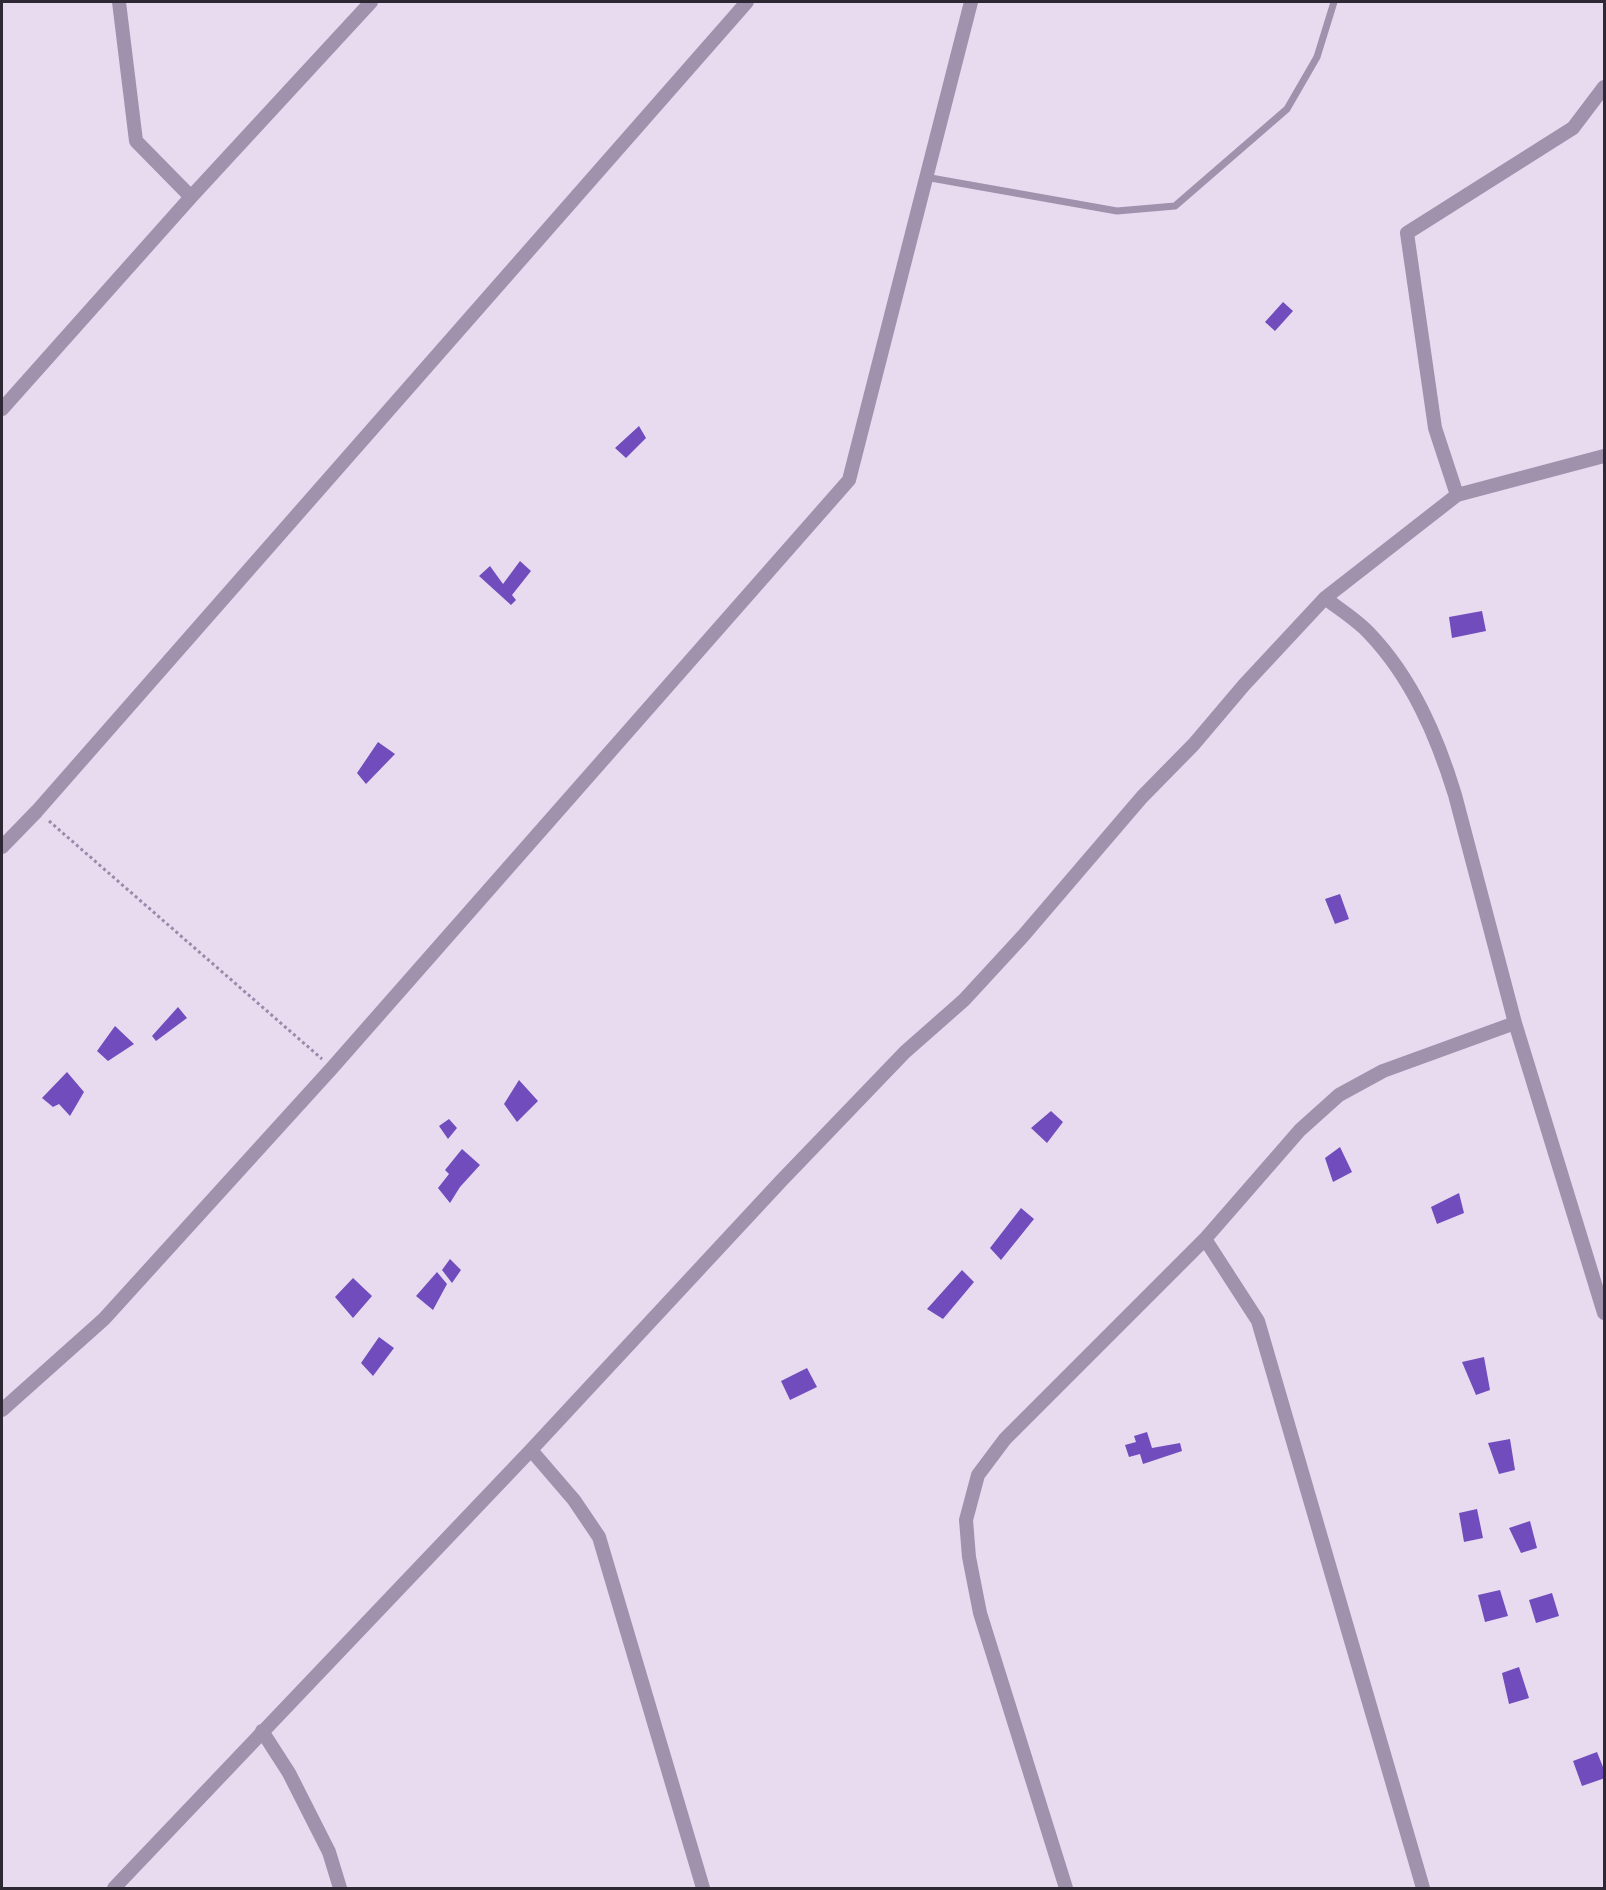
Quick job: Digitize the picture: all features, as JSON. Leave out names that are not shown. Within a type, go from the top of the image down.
[{"type":"street","points":[[119,2],[136,141],[191,197]]},
{"type":"street","points":[[2,409],[191,197],[371,2]]},
{"type":"street","points":[[2,847],[37,811],[747,2]]},
{"type":"street","points":[[2,1410],[104,1319],[332,1068],[849,480],[971,2]]},
{"type":"street","points":[[1457,495],[1435,428],[1407,233],[1573,128],[1605,87]]},
{"type":"street","points":[[114,1888],[531,1449],[766,1197],[905,1052],[971,992],[1023,936],[1142,797],[1194,744],[1244,685],[1325,598],[1457,495],[1605,456]]},
{"type":"street","points":[[1325,598],[1368,631],[1391,659],[1428,720],[1444,760],[1515,1023],[1605,1313]]},
{"type":"street","points":[[1066,1888],[980,1613],[969,1557],[966,1520],[978,1475],[1005,1439],[1205,1239],[1300,1130],[1339,1095],[1383,1071],[1515,1023]]},
{"type":"street","points":[[1205,1239],[1258,1321],[1423,1888]]},
{"type":"street","points":[[531,1449],[579,1507],[599,1537],[703,1888]]},
{"type":"street","points":[[262,1731],[289,1773],[329,1852],[340,1888]]},
{"type":"lane","points":[[925,177],[1117,211],[1175,206],[1287,109],[1317,57],[1334,2]]},
{"type":"path","points":[[37,811],[332,1068]]},
{"type":"building","points":[[1283,302],[1293,311],[1275,331],[1265,322]]},
{"type":"building","points":[[639,426],[646,438],[626,458],[615,448]]},
{"type":"building","points":[[520,561],[531,571],[512,595],[516,600],[511,605],[479,576],[490,566],[503,584]]},
{"type":"building","points":[[1482,611],[1486,631],[1452,638],[1449,617]]},
{"type":"building","points":[[378,742],[395,754],[366,784],[357,773]]},
{"type":"building","points":[[1340,894],[1349,919],[1335,924],[1325,899]]},
{"type":"building","points":[[178,1007],[187,1018],[156,1041],[152,1036]]},
{"type":"building","points":[[115,1026],[134,1044],[108,1061],[97,1051]]},
{"type":"building","points":[[67,1072],[84,1092],[70,1116],[59,1104],[53,1107],[42,1098]]},
{"type":"building","points":[[519,1080],[538,1101],[517,1122],[504,1104]]},
{"type":"building","points":[[1051,1111],[1063,1122],[1047,1143],[1031,1128]]},
{"type":"building","points":[[449,1119],[457,1128],[448,1139],[439,1126]]},
{"type":"building","points":[[1340,1147],[1352,1172],[1333,1182],[1325,1158]]},
{"type":"building","points":[[462,1149],[480,1165],[460,1187],[450,1203],[438,1188],[449,1174],[445,1170]]},
{"type":"building","points":[[1459,1193],[1464,1213],[1437,1224],[1431,1207]]},
{"type":"building","points":[[1021,1208],[1034,1219],[1001,1260],[990,1248]]},
{"type":"building","points":[[450,1259],[461,1270],[452,1283],[442,1270]]},
{"type":"building","points":[[962,1270],[974,1282],[943,1319],[927,1309]]},
{"type":"building","points":[[437,1272],[447,1284],[433,1310],[416,1296]]},
{"type":"building","points":[[353,1278],[372,1296],[353,1318],[335,1297]]},
{"type":"building","points":[[379,1337],[394,1348],[373,1376],[361,1363]]},
{"type":"building","points":[[1484,1357],[1490,1390],[1476,1395],[1462,1362]]},
{"type":"building","points":[[807,1368],[817,1387],[790,1400],[781,1381]]},
{"type":"building","points":[[1147,1432],[1152,1448],[1180,1443],[1182,1451],[1143,1464],[1140,1454],[1129,1457],[1125,1445],[1136,1442],[1134,1436]]},
{"type":"building","points":[[1510,1439],[1515,1470],[1499,1474],[1488,1443]]},
{"type":"building","points":[[1477,1509],[1483,1538],[1464,1542],[1459,1513]]},
{"type":"building","points":[[1530,1521],[1537,1548],[1521,1553],[1509,1528]]},
{"type":"building","points":[[1500,1590],[1508,1616],[1485,1622],[1478,1595]]},
{"type":"building","points":[[1552,1593],[1559,1616],[1536,1623],[1529,1600]]},
{"type":"building","points":[[1519,1667],[1529,1698],[1509,1704],[1502,1673]]},
{"type":"building","points":[[1597,1752],[1605,1778],[1582,1786],[1573,1761]]}]
